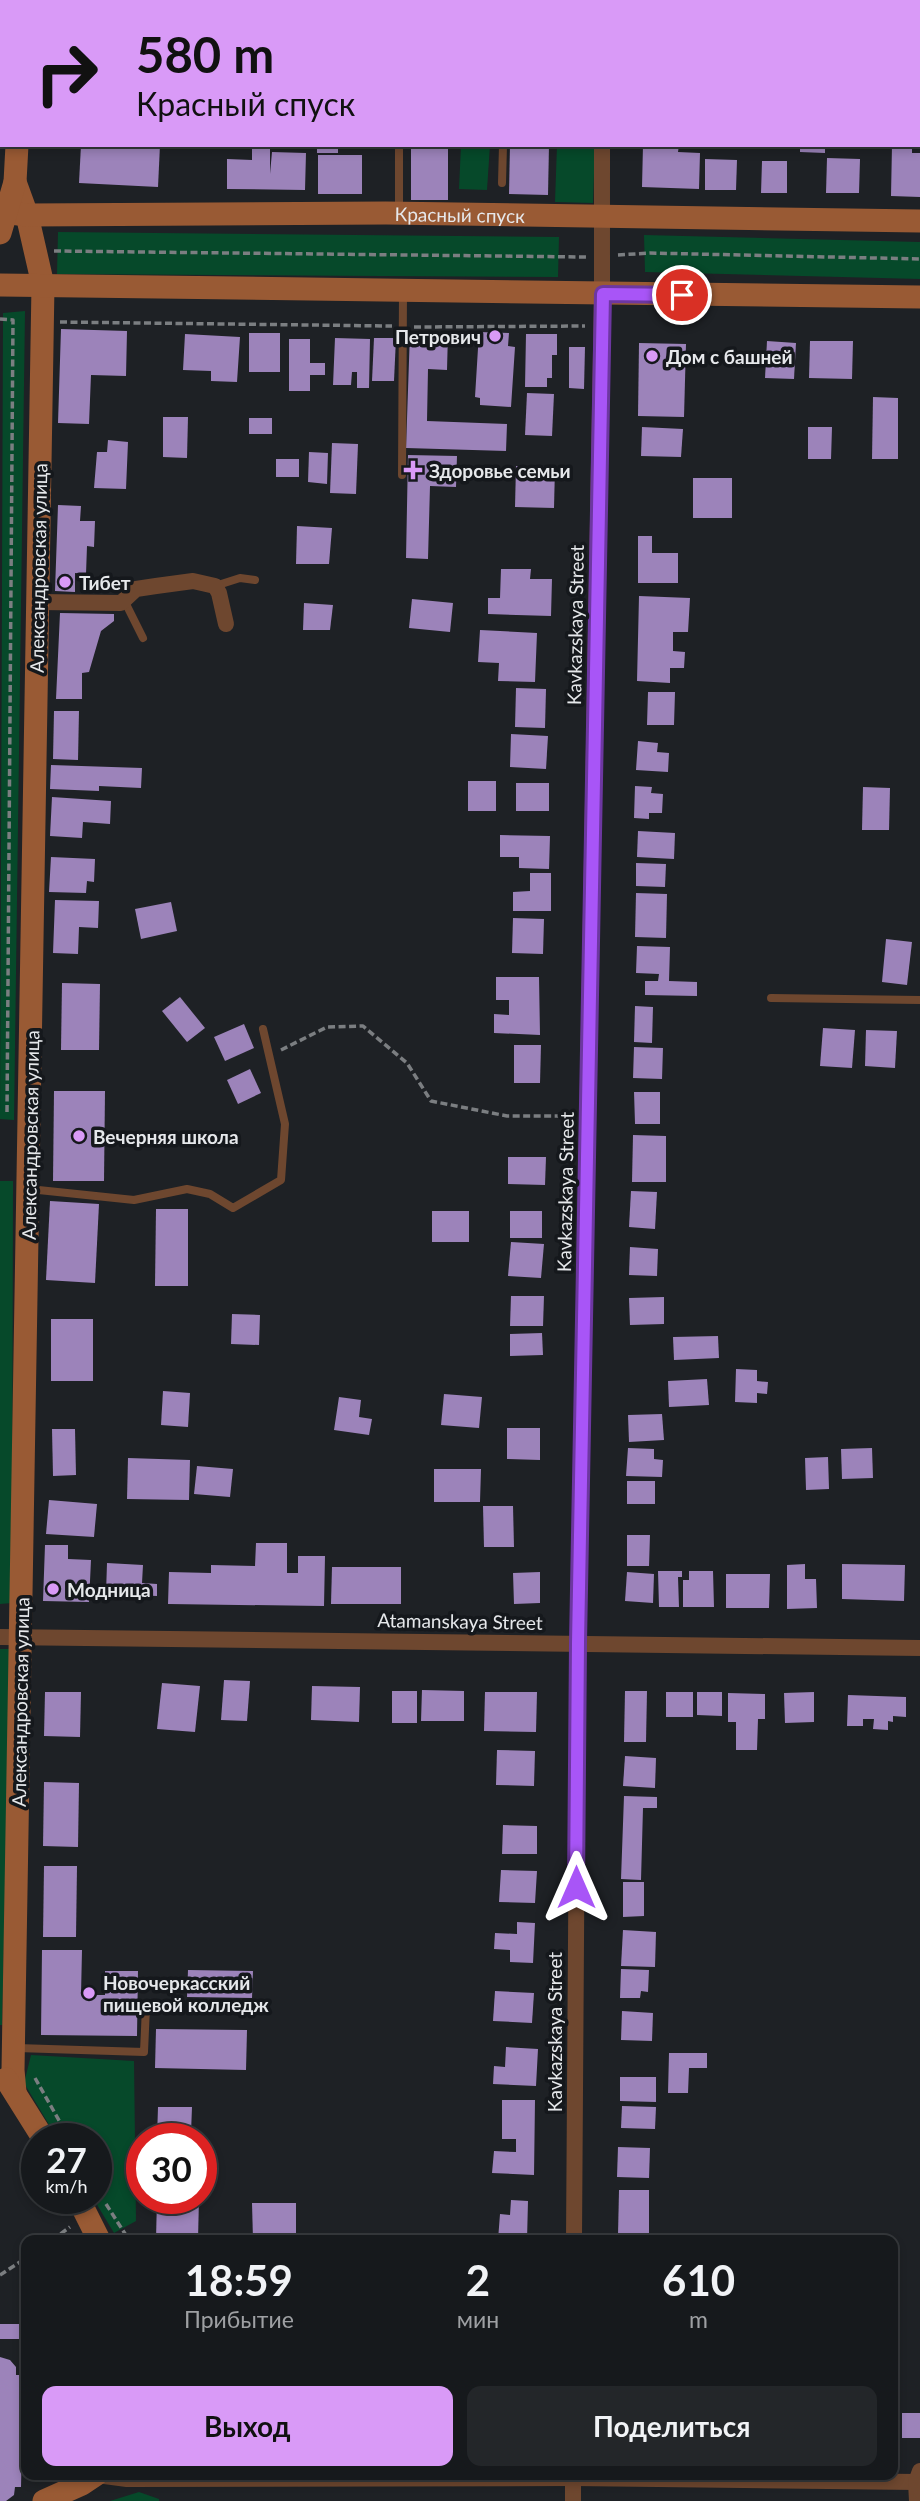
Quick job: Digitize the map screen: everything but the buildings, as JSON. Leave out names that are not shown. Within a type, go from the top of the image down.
[{"type":"street","name":"Александровская улица","points":[[15,2092],[11,1637],[29,1189],[43,285],[8,218],[15,181],[17,147]]},
{"type":"street","name":"Kavkazskaya Street","points":[[574,2235],[578,1643],[603,294],[602,147]]},
{"type":"street","name":"Красный спуск","points":[[8,218],[399,214],[920,221]]},
{"type":"street","points":[[0,285],[920,297]]},
{"type":"street","points":[[38,602],[121,603],[136,589],[193,581],[215,586],[226,624]]},
{"type":"street","name":"Atamanskaya Street","points":[[11,1637],[920,1648]]},
{"type":"street","name":"Александровская улица","points":[[0,2072],[34,2123]]},
{"type":"street","points":[[86,2214],[96,2235]]},
{"type":"street","points":[[898,2477],[918,2477],[917,2501]]},
{"type":"street","points":[[44,2501],[89,2480]]},
{"type":"street","points":[[573,2480],[573,2501]]},
{"type":"lane","points":[[399,147],[399,214]]},
{"type":"lane","points":[[502,183],[503,147]]},
{"type":"lane","points":[[402,475],[403,291]]},
{"type":"lane","points":[[215,586],[240,578],[255,580]]},
{"type":"lane","points":[[124,600],[144,638]]},
{"type":"lane","points":[[771,998],[920,1000]]},
{"type":"lane","points":[[29,1189],[134,1200],[187,1189],[210,1194],[233,1208],[281,1180],[285,1124],[263,1029]]},
{"type":"lane","points":[[13,2048],[144,2052],[146,2007],[179,2007]]},
{"type":"path","points":[[63,251],[601,256],[650,253],[920,259]]},
{"type":"path","points":[[0,319],[403,327],[602,326]]},
{"type":"path","points":[[7,1114],[13,320]]},
{"type":"path","points":[[269,1056],[327,1027],[363,1026],[407,1063],[431,1101],[507,1116],[587,1116]]},
{"type":"path","points":[[112,2213],[126,2235]]},
{"type":"path","points":[[0,2275],[21,2261]]},
{"type":"green space","points":[[461,147],[490,147],[487,190],[459,189]]},
{"type":"green space","points":[[557,147],[595,147],[593,203],[555,202]]},
{"type":"green space","points":[[58,232],[559,237],[558,277],[57,274]]},
{"type":"green space","points":[[644,235],[920,242],[920,279],[645,272]]},
{"type":"green space","points":[[25,311],[14,1120],[0,1119],[3,313]]},
{"type":"green space","points":[[0,1181],[13,1181],[12,1603],[0,1604]]},
{"type":"green space","points":[[0,1649],[11,1649],[2,2025],[0,2025]]},
{"type":"green space","points":[[31,2055],[134,2061],[135,2123],[126,2123],[126,2214],[136,2214],[136,2221],[114,2233],[103,2214],[112,2214],[112,2123],[48,2123],[24,2083]]},
{"type":"green space","points":[[139,2492],[159,2501],[110,2501]]},
{"type":"place","name":"Петрович","points":[[495,336]]},
{"type":"place","name":"Дом с башней","points":[[652,356]]},
{"type":"place","name":"Здоровье семьи","points":[[413,470]]},
{"type":"place","name":"Тибет","points":[[65,582]]},
{"type":"place","name":"Вечерняя школа","points":[[79,1136]]},
{"type":"place","name":"Модница","points":[[53,1589]]},
{"type":"place","name":"Новочеркасский пищевой колледж","points":[[89,1993]]},
{"type":"route","points":[[576,1887],[578,1643],[603,294],[682,295]]}]
